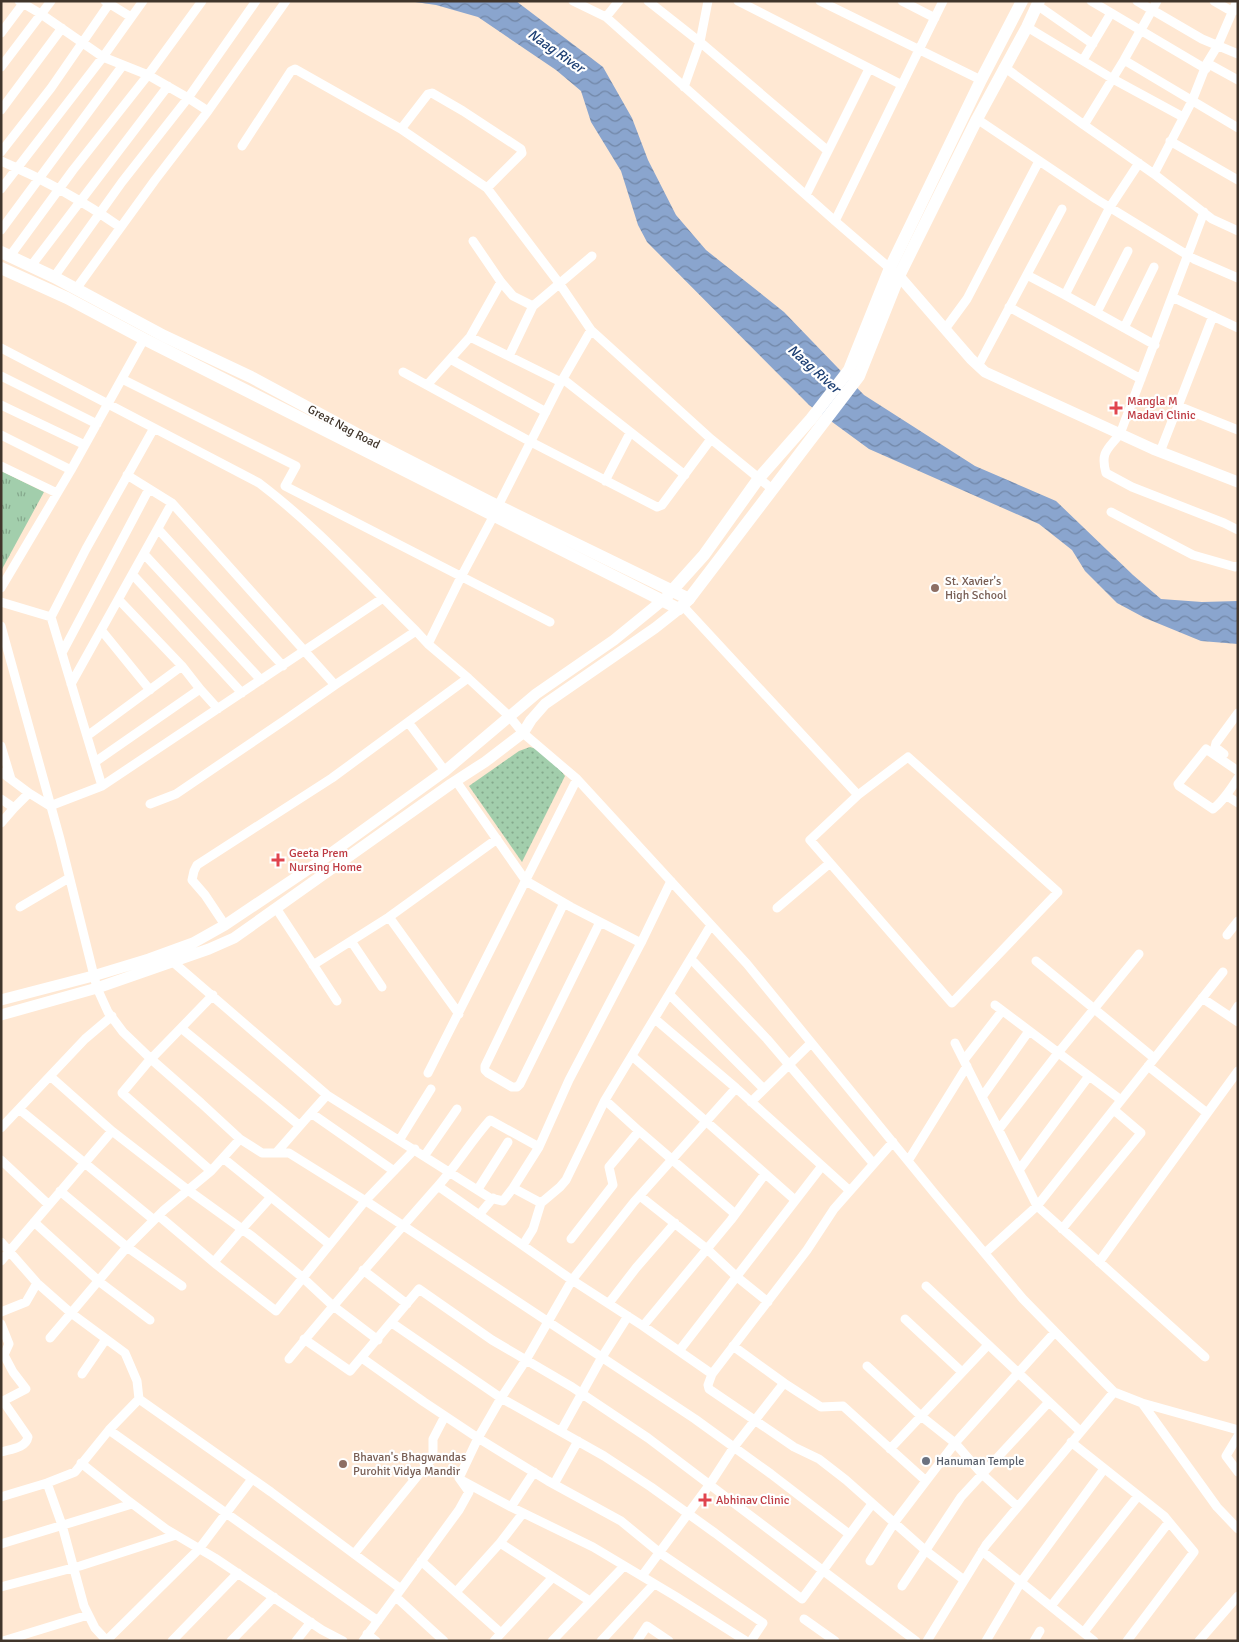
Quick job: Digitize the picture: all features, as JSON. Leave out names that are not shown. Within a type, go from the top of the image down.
[{"type":"main road","points":[[683,604],[821,428],[854,373],[895,272],[981,80],[1022,1]]},
{"type":"main road","points":[[895,272],[1027,27],[1038,3]]},
{"type":"main road","points":[[992,60],[1004,67]]},
{"type":"main road","points":[[981,80],[995,87]]},
{"type":"main road","name":"Great Nag Road","points":[[6,254],[76,289],[147,334]]},
{"type":"main road","name":"Great Nag Road","points":[[1,268],[147,334],[251,377],[663,600],[683,604]]},
{"type":"main road","points":[[663,600],[704,555],[759,478],[854,373]]},
{"type":"main road","name":"Great Nag Road","points":[[496,511],[674,590],[683,604]]},
{"type":"street","points":[[1,68],[51,1]]},
{"type":"street","points":[[1,189],[103,57],[143,1]]},
{"type":"street","points":[[6,254],[59,190],[148,75],[202,1]]},
{"type":"street","points":[[54,277],[100,213],[188,98],[256,1]]},
{"type":"street","points":[[76,289],[120,227],[208,111],[286,1]]},
{"type":"street","points":[[573,1],[606,17],[895,272],[985,372],[1160,452],[1238,482]]},
{"type":"street","points":[[606,17],[619,1]]},
{"type":"street","points":[[648,1],[660,5],[700,42],[828,151]]},
{"type":"street","points":[[684,87],[700,42],[708,1]]},
{"type":"street","points":[[738,1],[902,85]]},
{"type":"street","points":[[820,1],[918,51],[981,80]]},
{"type":"street","points":[[835,221],[943,1]]},
{"type":"street","points":[[1091,1],[1140,31],[1238,80]]},
{"type":"street","points":[[1137,1],[1202,39],[1238,54]]},
{"type":"street","points":[[1084,125],[1113,79],[1157,1]]},
{"type":"street","points":[[1214,1],[1233,12]]},
{"type":"street","points":[[1154,174],[1192,100],[1237,1]]},
{"type":"street","points":[[1,33],[22,2],[103,57],[148,75],[208,111]]},
{"type":"street","points":[[1,152],[83,43],[107,2],[131,17]]},
{"type":"street","points":[[906,2],[934,18]]},
{"type":"street","points":[[1038,3],[1093,44]]},
{"type":"street","points":[[1082,60],[1111,13]]},
{"type":"street","points":[[1027,27],[1113,79],[1183,117]]},
{"type":"street","points":[[1,110],[62,28]]},
{"type":"street","points":[[1124,60],[1238,128]]},
{"type":"street","points":[[1,230],[123,65]]},
{"type":"street","points":[[1004,67],[1138,162],[1212,219],[1238,232]]},
{"type":"street","points":[[806,195],[869,68]]},
{"type":"street","points":[[242,146],[291,72],[295,69],[401,129],[487,188],[559,283],[591,330],[711,439],[772,489]]},
{"type":"street","points":[[31,266],[168,86]]},
{"type":"street","points":[[401,129],[428,94],[432,93],[521,149],[522,153],[487,188]]},
{"type":"street","points":[[977,119],[1110,207],[1188,255],[1238,278]]},
{"type":"street","points":[[1170,142],[1238,180]]},
{"type":"street","points":[[1,161],[39,178],[100,213],[120,227]]},
{"type":"street","points":[[945,328],[967,299],[1039,161]]},
{"type":"street","points":[[1065,295],[1110,207],[1138,162]]},
{"type":"street","points":[[978,366],[1062,209]]},
{"type":"street","points":[[1204,212],[1120,434],[1104,454],[1104,464],[1106,473],[1132,487],[1238,530]]},
{"type":"street","points":[[473,241],[513,296],[533,306]]},
{"type":"street","points":[[1096,312],[1128,251]]},
{"type":"street","points":[[509,356],[533,306],[592,256]]},
{"type":"street","points":[[1124,328],[1154,267]]},
{"type":"street","points":[[1027,275],[1155,345]]},
{"type":"street","points":[[428,385],[452,360],[470,337],[501,282]]},
{"type":"street","points":[[1172,297],[1238,328]]},
{"type":"street","points":[[1010,307],[1141,379]]},
{"type":"street","points":[[1160,452],[1213,316]]},
{"type":"street","points":[[428,644],[460,577],[562,381],[591,330]]},
{"type":"street","points":[[1,588],[71,470],[147,334]]},
{"type":"street","points":[[470,337],[562,381],[685,475]]},
{"type":"street","points":[[1,348],[259,483],[277,497],[344,558],[428,644],[510,717],[523,733],[577,779],[747,964],[1024,1299],[1114,1392],[1142,1403],[1238,1430]]},
{"type":"street","points":[[452,360],[546,412]]},
{"type":"street","points":[[403,372],[531,442],[660,507],[711,439]]},
{"type":"street","points":[[1,376],[97,424]]},
{"type":"street","points":[[122,379],[296,466],[277,497]]},
{"type":"street","points":[[1,406],[85,445]]},
{"type":"street","points":[[1178,406],[1238,430]]},
{"type":"street","points":[[102,786],[51,618],[154,428]]},
{"type":"street","points":[[605,480],[630,433]]},
{"type":"street","points":[[1,435],[71,470]]},
{"type":"street","points":[[1,466],[57,493]]},
{"type":"street","points":[[127,475],[172,503],[335,685]]},
{"type":"street","points":[[284,486],[550,622]]},
{"type":"street","points":[[62,653],[149,489]]},
{"type":"street","points":[[71,684],[172,503]]},
{"type":"street","points":[[1111,512],[1193,555],[1235,567],[1238,566]]},
{"type":"street","points":[[158,529],[283,666]]},
{"type":"street","points":[[144,554],[261,680]]},
{"type":"street","points":[[133,575],[242,693]]},
{"type":"street","points":[[50,806],[102,786],[306,651],[382,598]]},
{"type":"street","points":[[119,600],[182,666],[218,709]]},
{"type":"street","points":[[1,1000],[93,976],[148,959],[193,943],[225,925],[319,862],[444,771],[536,694],[614,640],[663,600]]},
{"type":"street","points":[[1,602],[51,618]]},
{"type":"street","points":[[1,1015],[97,988],[209,950],[234,938],[485,762],[523,733],[545,704],[655,628],[683,604],[858,795]]},
{"type":"street","points":[[1,626],[60,839],[93,976],[97,988],[123,1032],[240,1139],[262,1153],[289,1153],[365,1200],[695,1419],[848,1534]]},
{"type":"street","points":[[102,631],[150,690]]},
{"type":"street","points":[[150,804],[176,794],[416,631]]},
{"type":"street","points":[[87,736],[182,666]]},
{"type":"street","points":[[225,925],[205,895],[192,880],[196,865],[332,778],[468,678]]},
{"type":"street","points":[[95,762],[200,689]]},
{"type":"street","points":[[1238,713],[1215,747],[1238,763]]},
{"type":"street","points":[[408,722],[444,771]]},
{"type":"street","points":[[1,746],[11,780]]},
{"type":"street","points":[[1238,771],[1206,748],[1178,784],[1213,809],[1226,796],[1238,778]]},
{"type":"street","points":[[908,757],[1058,892],[952,1003],[810,840],[858,795],[908,757]]},
{"type":"street","points":[[1,772],[50,806]]},
{"type":"street","points":[[428,1073],[577,779]]},
{"type":"street","points":[[456,781],[526,881],[641,943]]},
{"type":"street","points":[[1,822],[29,793]]},
{"type":"street","points":[[1226,796],[1238,803]]},
{"type":"street","points":[[1,798],[14,808]]},
{"type":"street","points":[[313,965],[389,917],[497,839]]},
{"type":"street","points":[[777,908],[830,862]]},
{"type":"street","points":[[20,907],[69,878]]},
{"type":"street","points":[[173,962],[327,1095],[493,1198],[503,1202],[514,1188],[538,1147],[569,1080],[641,943],[671,881]]},
{"type":"street","points":[[564,903],[485,1066],[485,1070],[488,1073],[512,1087],[517,1087],[520,1084],[600,922]]},
{"type":"street","points":[[276,908],[337,1001]]},
{"type":"street","points":[[389,917],[458,1014]]},
{"type":"street","points":[[1227,935],[1238,921]]},
{"type":"street","points":[[523,1245],[533,1229],[541,1203],[566,1180],[605,1100],[711,925]]},
{"type":"street","points":[[351,941],[382,986]]},
{"type":"street","points":[[999,1129],[1139,954]]},
{"type":"street","points":[[691,960],[790,1064],[873,1163]]},
{"type":"street","points":[[1036,961],[1154,1058]]},
{"type":"street","points":[[985,1253],[1037,1206],[1223,972]]},
{"type":"street","points":[[211,1171],[122,1093],[151,1059],[213,995]]},
{"type":"street","points":[[670,995],[764,1089]]},
{"type":"street","points":[[1202,998],[1234,1020],[1238,1006]]},
{"type":"street","points":[[908,1161],[998,1008],[1121,1100]]},
{"type":"street","points":[[1,1128],[85,1039],[112,1016]]},
{"type":"street","points":[[655,1019],[736,1088],[850,1190]]},
{"type":"street","points":[[181,1028],[299,1125]]},
{"type":"street","points":[[982,1096],[1029,1031]]},
{"type":"street","points":[[751,1102],[811,1043]]},
{"type":"street","points":[[955,1043],[1037,1206],[1205,1357]]},
{"type":"street","points":[[632,1056],[795,1200]]},
{"type":"street","points":[[1148,1066],[1207,1113]]},
{"type":"street","points":[[1099,1262],[1238,1071]]},
{"type":"street","points":[[50,1076],[112,1131],[242,1229],[302,1277],[332,1305],[378,1340]]},
{"type":"street","points":[[1019,1170],[1089,1076]]},
{"type":"street","points":[[459,1478],[478,1438],[572,1280],[640,1196],[736,1088]]},
{"type":"street","points":[[400,1139],[431,1089]]},
{"type":"street","points":[[276,1153],[327,1095]]},
{"type":"street","points":[[605,1100],[734,1214]]},
{"type":"street","points":[[19,1109],[84,1164],[276,1311],[365,1200],[415,1149]]},
{"type":"street","points":[[425,1155],[456,1109]]},
{"type":"street","points":[[1062,1229],[1141,1132],[1114,1110]]},
{"type":"street","points":[[311,1113],[394,1171]]},
{"type":"street","points":[[288,1359],[332,1305],[451,1172],[490,1120],[538,1147]]},
{"type":"street","points":[[1,1261],[112,1131]]},
{"type":"street","points":[[571,1239],[613,1185],[609,1167],[639,1131]]},
{"type":"street","points":[[50,1338],[127,1247],[156,1218],[211,1171],[240,1139]]},
{"type":"street","points":[[478,1188],[508,1142]]},
{"type":"street","points":[[893,1142],[834,1209],[807,1250],[712,1374],[708,1385],[709,1389],[794,1447],[819,1459],[925,1550],[964,1580]]},
{"type":"street","points":[[223,1158],[330,1244]]},
{"type":"street","points":[[1,1160],[49,1205]]},
{"type":"street","points":[[679,1351],[822,1166]]},
{"type":"street","points":[[643,1326],[731,1220],[765,1174]]},
{"type":"street","points":[[438,1186],[572,1280],[712,1374]]},
{"type":"street","points":[[514,1188],[541,1203]]},
{"type":"street","points":[[60,1191],[127,1247],[182,1286]]},
{"type":"street","points":[[640,1196],[707,1249],[768,1302]]},
{"type":"street","points":[[214,1262],[271,1198]]},
{"type":"street","points":[[479,1215],[493,1198]]},
{"type":"street","points":[[34,1222],[99,1281],[150,1320]]},
{"type":"street","points":[[609,1304],[636,1268],[675,1223]]},
{"type":"street","points":[[1,1242],[37,1283],[71,1313],[125,1352],[137,1381],[138,1399],[108,1430],[75,1472],[1,1497]]},
{"type":"street","points":[[363,1270],[407,1304]]},
{"type":"street","points":[[1,1312],[26,1302],[37,1283]]},
{"type":"street","points":[[926,1286],[1080,1431]]},
{"type":"street","points":[[304,1339],[350,1372],[419,1290],[492,1340],[582,1394],[648,1438],[916,1641]]},
{"type":"street","points":[[561,1432],[602,1358],[628,1316]]},
{"type":"street","points":[[905,1319],[962,1372]]},
{"type":"street","points":[[392,1323],[501,1398],[578,1441],[651,1487],[802,1599],[848,1534],[872,1504]]},
{"type":"street","points":[[1,1324],[9,1344],[3,1356],[26,1389],[2,1402],[28,1437],[24,1445],[1,1452]]},
{"type":"street","points":[[870,1561],[894,1523],[955,1443],[1055,1332]]},
{"type":"street","points":[[82,1374],[106,1339]]},
{"type":"street","points":[[733,1346],[784,1383],[822,1407],[842,1406],[926,1482]]},
{"type":"street","points":[[890,1449],[988,1346]]},
{"type":"street","points":[[362,1358],[478,1438],[554,1484],[621,1520],[660,1553],[763,1623],[751,1641]]},
{"type":"street","points":[[867,1366],[921,1416],[955,1443],[982,1474],[1018,1507]]},
{"type":"street","points":[[642,1576],[710,1484],[734,1447],[784,1383]]},
{"type":"street","points":[[927,1641],[982,1551],[1114,1392]]},
{"type":"street","points":[[138,1399],[252,1479],[402,1589]]},
{"type":"street","points":[[902,1586],[961,1497],[1049,1402]]},
{"type":"street","points":[[1142,1403],[1217,1507],[1238,1529]]},
{"type":"street","points":[[354,1554],[433,1457],[433,1439],[445,1416]]},
{"type":"street","points":[[108,1430],[378,1621]]},
{"type":"street","points":[[1238,1436],[1226,1456],[1238,1472]]},
{"type":"street","points":[[554,1484],[578,1441]]},
{"type":"street","points":[[1071,1442],[1169,1522],[1194,1552],[1127,1641]]},
{"type":"street","points":[[81,1463],[132,1504],[176,1535],[343,1641]]},
{"type":"street","points":[[986,1641],[1021,1582],[1104,1469]]},
{"type":"street","points":[[511,1507],[534,1472]]},
{"type":"street","points":[[459,1478],[511,1507],[593,1548],[642,1576],[746,1641]]},
{"type":"street","points":[[376,1641],[365,1638],[422,1561],[469,1492],[459,1478]]},
{"type":"street","points":[[47,1483],[62,1525],[84,1606],[95,1628],[107,1641],[199,1549],[252,1479]]},
{"type":"street","points":[[1051,1606],[1138,1496]]},
{"type":"street","points":[[1,1544],[132,1504]]},
{"type":"street","points":[[456,1592],[500,1543],[523,1513]]},
{"type":"street","points":[[1084,1632],[1169,1522]]},
{"type":"street","points":[[1,1587],[74,1568],[176,1535]]},
{"type":"street","points":[[500,1543],[590,1601]]},
{"type":"street","points":[[982,1551],[1094,1641]]},
{"type":"street","points":[[422,1561],[502,1633]]},
{"type":"street","points":[[552,1641],[624,1566]]},
{"type":"street","points":[[172,1641],[238,1573]]},
{"type":"street","points":[[494,1641],[553,1577]]},
{"type":"street","points":[[601,1641],[654,1584]]},
{"type":"street","points":[[1199,1641],[1238,1596]]},
{"type":"street","points":[[231,1641],[274,1597]]},
{"type":"street","points":[[396,1597],[444,1641]]},
{"type":"street","points":[[3,1641],[88,1615]]},
{"type":"street","points":[[804,1619],[836,1641]]},
{"type":"street","points":[[296,1641],[311,1622]]},
{"type":"street","points":[[637,1641],[647,1626],[669,1641]]},
{"type":"street","points":[[1034,1641],[1040,1631]]},
{"type":"green space","points":[[1,471],[44,492],[1,571]]},
{"type":"green space","points":[[530,747],[546,752],[565,776],[522,862],[469,786],[519,751]]},
{"type":"water","name":"Naag River","points":[[408,1],[516,1],[603,67],[632,118],[648,160],[676,215],[706,250],[784,312],[864,395],[975,466],[1056,501],[1133,575],[1161,599],[1202,602],[1238,601],[1238,644],[1201,641],[1145,618],[1117,603],[1085,571],[1072,550],[1039,524],[869,449],[809,405],[647,242],[638,225],[621,171],[591,122],[581,91],[556,70],[478,17],[436,5]]},
{"type":"place","name":"Mangla M Madavi Clinic","points":[[1116,408]]},
{"type":"place","name":"St. Xavier's High School","points":[[935,588]]},
{"type":"place","name":"Geeta Prem Nursing Home","points":[[278,860]]},
{"type":"place","name":"Hanuman Temple","points":[[926,1461]]},
{"type":"place","name":"Bhavan's Bhagwandas Purohit Vidya Mandir","points":[[343,1464]]},
{"type":"place","name":"Abhinav Clinic","points":[[705,1500]]}]
